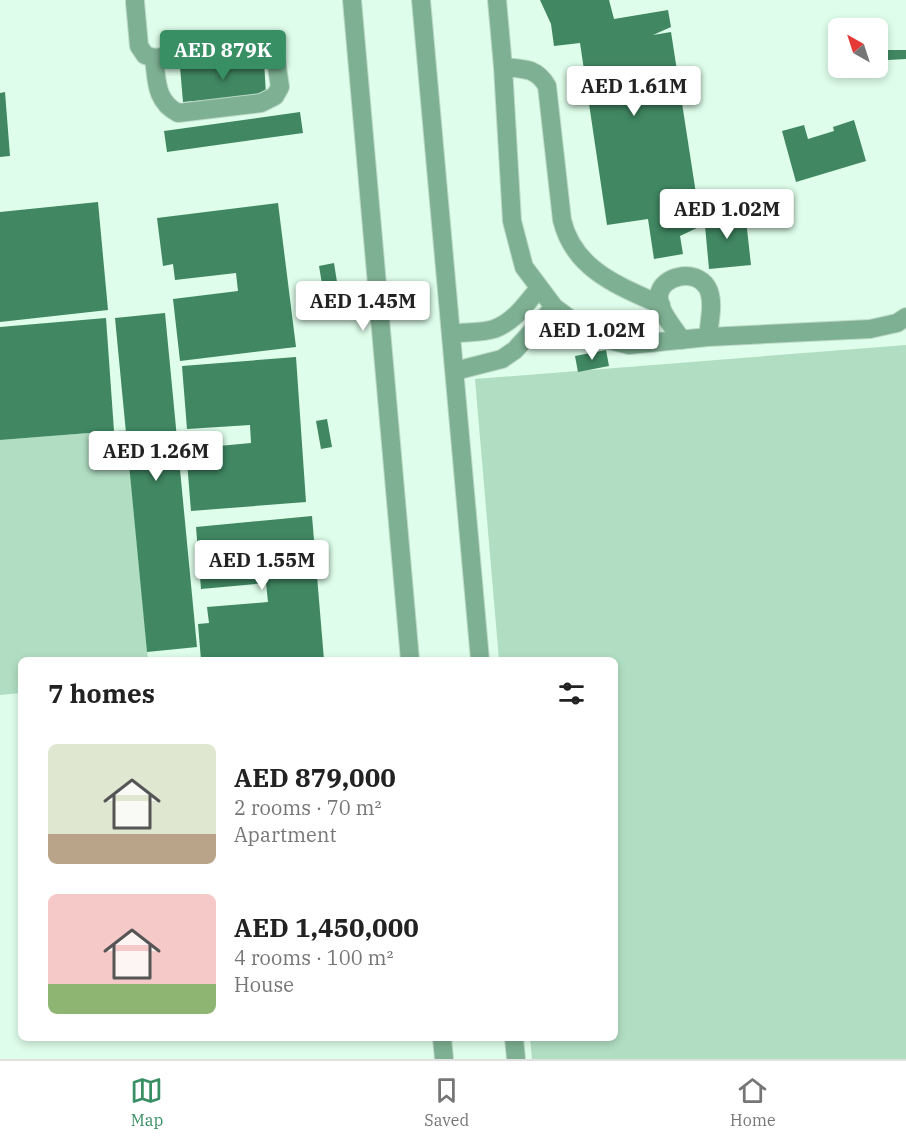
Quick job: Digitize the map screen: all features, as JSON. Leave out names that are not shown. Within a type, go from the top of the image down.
[{"type":"street","points":[[352,0],[410,657]]},
{"type":"street","points":[[421,0],[480,657]]},
{"type":"street","points":[[496,0],[503,67],[513,221],[524,267],[554,307],[582,328],[609,340],[629,345],[708,337],[870,329],[897,323],[906,317]]},
{"type":"street","points":[[135,2],[139,46],[145,55],[154,58],[261,45],[267,47],[276,60],[280,87],[275,96],[261,103],[178,113],[160,97],[154,58]]},
{"type":"street","points":[[503,67],[531,70],[541,77],[547,86],[562,220],[566,237],[573,248],[598,274],[661,305]]},
{"type":"street","points":[[682,340],[661,305],[659,294],[663,286],[683,275],[692,275],[707,287],[710,297],[708,337]]},
{"type":"street","points":[[451,334],[493,329],[505,323],[516,315],[539,288]]},
{"type":"street","points":[[455,371],[502,359],[515,350],[554,307]]},
{"type":"street","points":[[442,1041],[444,1059]]},
{"type":"street","points":[[514,1041],[516,1059]]},
{"type":"green space","points":[[906,345],[906,1059],[532,1059],[530,1041],[618,1041],[618,657],[499,657],[475,379]]},
{"type":"green space","points":[[126,430],[148,657],[18,657],[18,693],[0,695],[0,440]]},
{"type":"building","points":[[540,0],[609,0],[614,19],[668,10],[671,27],[653,35],[671,32],[701,226],[680,236],[683,254],[654,259],[648,219],[607,225],[580,43],[554,46],[551,24]]},
{"type":"building","points":[[888,50],[906,50],[906,59],[888,60]]},
{"type":"building","points":[[264,61],[266,95],[183,102],[180,67]]},
{"type":"building","points":[[5,92],[10,156],[0,157],[0,93]]},
{"type":"building","points":[[300,112],[303,133],[167,152],[164,131]]},
{"type":"building","points":[[854,120],[866,161],[796,182],[782,131],[804,125],[808,139],[834,131],[833,127]]},
{"type":"building","points":[[98,202],[108,310],[0,322],[0,212]]},
{"type":"building","points":[[278,203],[296,347],[180,361],[173,299],[238,291],[236,273],[175,280],[173,264],[163,266],[157,218]]},
{"type":"building","points":[[745,211],[751,265],[709,269],[704,215]]},
{"type":"building","points":[[334,263],[337,282],[322,284],[319,266]]},
{"type":"building","points":[[165,313],[197,647],[147,652],[115,318]]},
{"type":"building","points":[[106,318],[114,431],[0,440],[0,327]]},
{"type":"building","points":[[606,350],[609,366],[578,372],[575,356]]},
{"type":"building","points":[[296,357],[306,502],[191,511],[186,449],[251,443],[250,425],[187,429],[182,366]]},
{"type":"building","points":[[327,419],[332,447],[321,449],[316,421]]},
{"type":"building","points":[[312,516],[324,657],[201,657],[198,624],[209,623],[207,607],[268,602],[266,583],[201,589],[196,527]]}]
